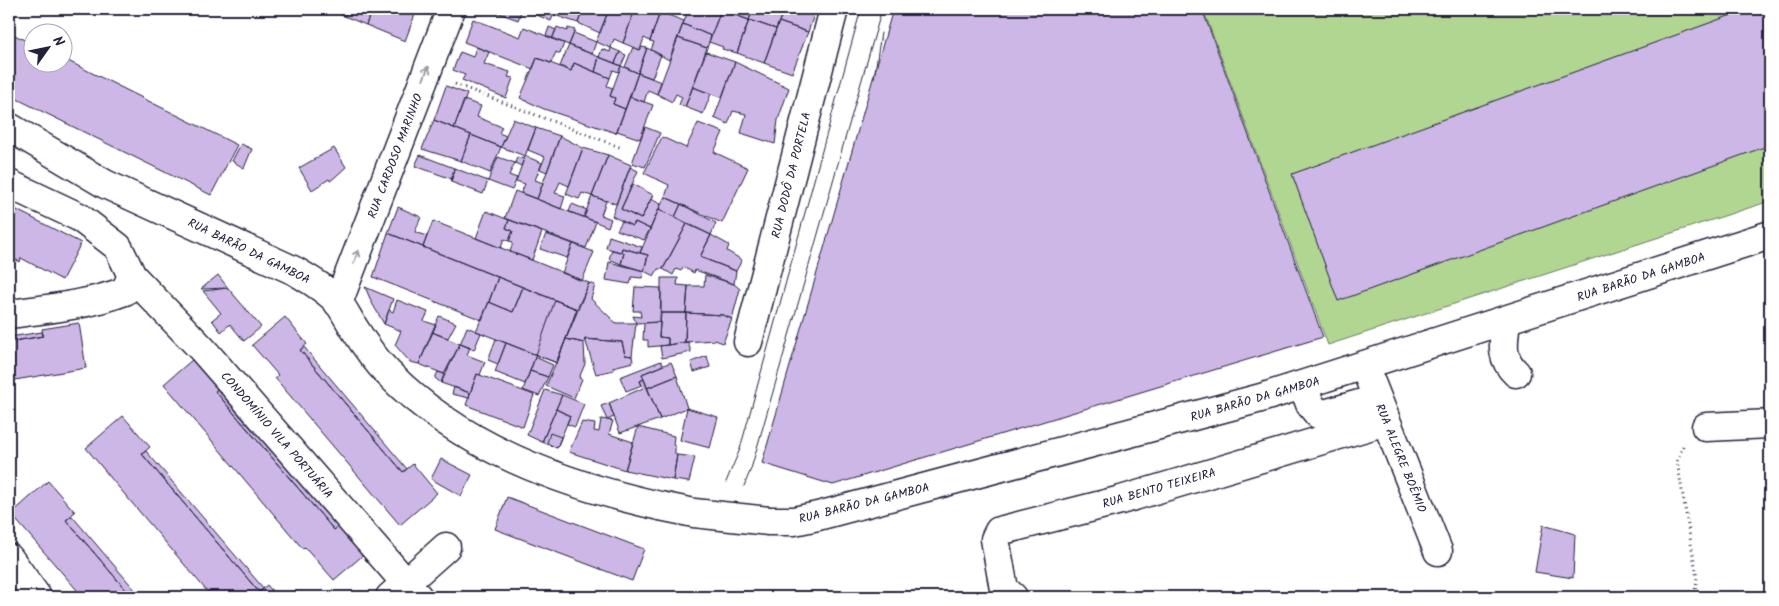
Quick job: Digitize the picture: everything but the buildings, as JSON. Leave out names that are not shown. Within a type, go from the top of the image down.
[{"type":"street","name":"RUA CARDOSO MARINHO","points":[[338,303],[451,9]]},
{"type":"street","name":"RUA DODÔ DA PORTELA","points":[[748,342],[834,9]]},
{"type":"street","name":"RUA BARÃO DA GAMBOA","points":[[9,127],[105,184],[295,271],[317,284],[338,303],[365,346],[382,367],[408,393],[428,409],[472,436],[541,471],[574,484],[694,513],[769,521],[794,521],[818,516],[1158,427],[1303,385],[1770,235]]},
{"type":"street","name":"CONDOMÍNIO VILA PORTUÁRIA","points":[[9,184],[79,217],[118,247],[132,276],[203,350],[405,593]]},
{"type":"street","points":[[9,314],[68,306],[112,296],[125,291],[132,276]]},
{"type":"street","points":[[1506,320],[1504,356],[1507,365],[1516,373]]},
{"type":"street","name":"RUA ALEGRE BOÊMIO","points":[[1364,365],[1438,551]]},
{"type":"street","points":[[1303,385],[1310,404],[1318,414],[1382,410]]},
{"type":"street","name":"RUA BENTO TEIXEIRA","points":[[1013,597],[1004,589],[995,539],[999,531],[1121,500],[1382,410]]},
{"type":"street","points":[[1706,427],[1770,424]]},
{"type":"street","points":[[405,593],[446,547]]},
{"type":"street","points":[[9,558],[37,597]]},
{"type":"path","points":[[448,81],[622,148]]},
{"type":"path","points":[[1694,597],[1697,578],[1677,461],[1683,447],[1691,437],[1706,427]]},
{"type":"green space","points":[[1203,9],[1770,9],[1770,201],[1328,345]]},
{"type":"tram line","points":[[726,482],[740,449],[861,9]]},
{"type":"tram line","points":[[744,486],[751,469],[882,9]]},
{"type":"tram line","points":[[874,78],[881,33]]}]
